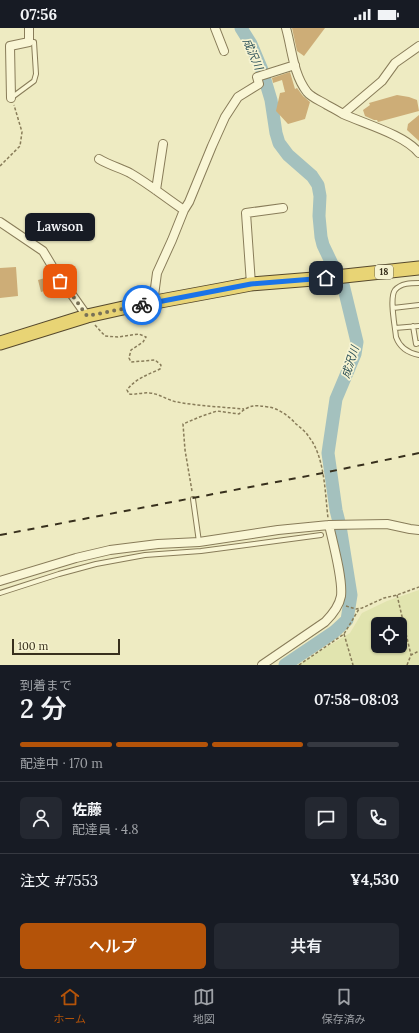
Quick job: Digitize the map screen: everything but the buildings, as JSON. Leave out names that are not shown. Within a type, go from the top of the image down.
[{"type":"highway","name":"18","points":[[0,343],[87,316],[251,284],[419,268]]},
{"type":"street","points":[[11,98],[10,46],[29,42],[29,28]]},
{"type":"street","points":[[215,28],[224,51]]},
{"type":"street","points":[[286,28],[294,65],[300,80],[308,92],[316,99],[343,114],[393,135],[415,148],[419,153]]},
{"type":"street","points":[[343,114],[382,81],[395,63],[419,46]]},
{"type":"street","points":[[153,303],[157,273],[225,117],[238,97],[259,84],[257,77],[294,65]]},
{"type":"street","points":[[156,190],[163,144]]},
{"type":"street","points":[[100,159],[109,165],[129,172],[184,210]]},
{"type":"street","points":[[251,284],[246,213],[282,208]]},
{"type":"street","points":[[0,222],[44,251],[60,281],[87,316]]},
{"type":"street","points":[[0,581],[76,558],[110,550],[158,544],[199,542],[278,530],[329,525],[387,524],[419,530]]},
{"type":"street","points":[[262,665],[325,622],[333,614],[338,605],[341,596],[341,584],[329,525]]},
{"type":"lane","points":[[11,98],[34,81],[36,74],[34,42],[29,42]]},
{"type":"lane","points":[[419,283],[404,284],[395,290],[392,298],[398,342],[410,353],[419,355]]},
{"type":"lane","points":[[393,308],[419,305]]},
{"type":"lane","points":[[413,326],[416,344],[419,343]]},
{"type":"lane","points":[[395,328],[419,326]]},
{"type":"lane","points":[[193,499],[199,542]]},
{"type":"lane","points":[[0,593],[96,564],[146,555],[201,551],[320,535]]},
{"type":"path","points":[[0,166],[20,146],[22,132],[11,98]]},
{"type":"path","points":[[87,316],[105,336],[118,337],[139,334],[146,338],[144,342],[131,350],[129,358],[131,362],[155,360],[161,365],[160,369],[132,383],[127,390],[129,394],[136,395],[148,392],[159,394],[174,401],[244,409]]},
{"type":"path","points":[[192,491],[183,424],[217,411],[239,414],[244,409],[253,405],[273,408],[292,419],[310,438],[318,454],[323,473],[329,525]]},
{"type":"path","points":[[338,605],[359,609],[384,598],[419,587]]},
{"type":"path","points":[[397,595],[411,655]]},
{"type":"path","points":[[298,665],[344,634],[359,609]]},
{"type":"path","points":[[344,634],[353,665]]},
{"type":"path","points":[[406,665],[411,655],[419,651]]},
{"type":"green space","points":[[419,590],[419,665],[297,665],[350,633],[362,613],[387,601]]},
{"type":"waterway","name":"成沢川","points":[[241,28],[251,44],[262,70],[271,100],[279,143],[288,155],[312,176],[318,185],[320,196],[319,216],[321,237],[323,245],[333,266],[341,276],[357,342],[355,354],[336,399],[328,453],[336,510],[351,595],[347,620],[334,632],[285,665]]},
{"type":"railway","points":[[0,535],[419,453]]},
{"type":"way so far","points":[[60,281],[87,316],[142,305]]},
{"type":"place","name":"Lawson","points":[[60,281]]},
{"type":"route","points":[[142,305],[251,284],[326,278]]}]
